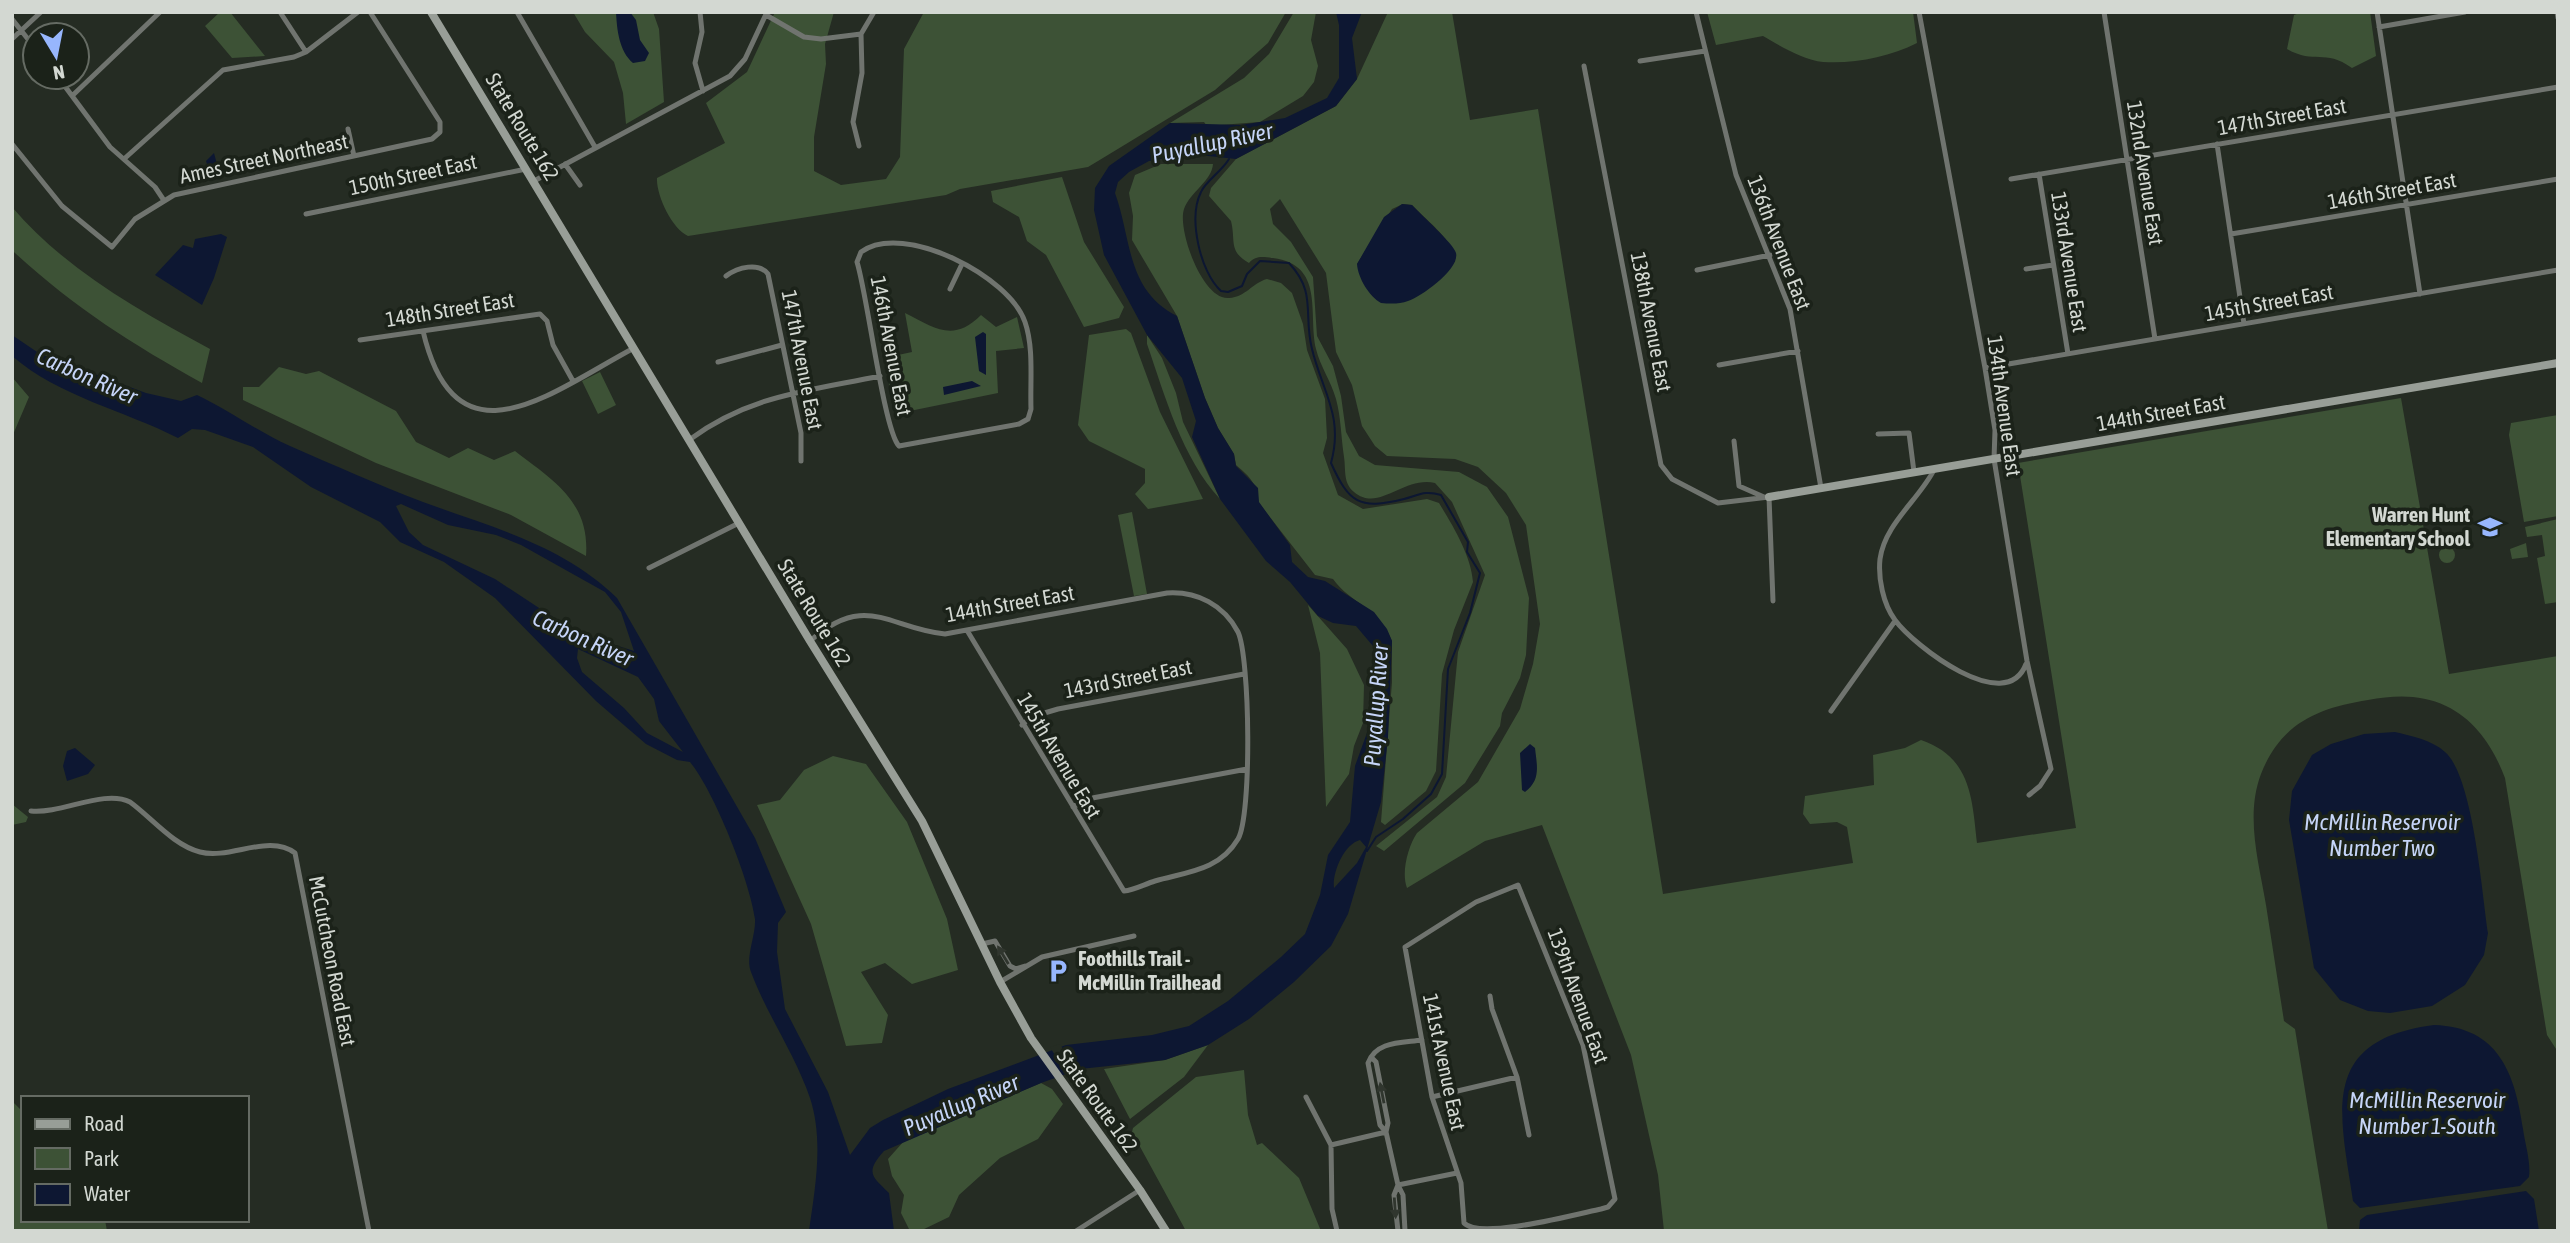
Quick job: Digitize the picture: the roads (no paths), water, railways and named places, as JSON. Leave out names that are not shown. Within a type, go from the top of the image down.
[{"type":"main road","name":"State Route 162","points":[[431,12],[810,641],[922,821],[1000,982],[1031,1038],[1140,1190],[1166,1231]]},
{"type":"main road","name":"144th Street East","points":[[1767,497],[2558,363]]},
{"type":"street","points":[[73,95],[160,12]]},
{"type":"street","points":[[280,12],[306,52]]},
{"type":"street","points":[[124,159],[223,70],[278,62],[306,52],[358,12]]},
{"type":"street","name":"Ames Street Northeast","points":[[12,144],[61,206],[112,247],[135,219],[163,199],[432,139],[440,132],[440,122],[370,12]]},
{"type":"street","points":[[517,12],[595,147]]},
{"type":"street","points":[[700,12],[702,32],[695,63],[702,91]]},
{"type":"street","points":[[859,146],[853,122],[862,73],[861,34],[874,12]]},
{"type":"street","name":"136th Avenue East","points":[[1696,12],[1735,175],[1790,309],[1821,488]]},
{"type":"street","name":"134th Avenue East","points":[[1919,12],[1985,368],[1997,452],[1994,459],[2027,661],[2052,769],[2040,786],[2029,795]]},
{"type":"street","name":"132nd Avenue East","points":[[2104,12],[2155,339]]},
{"type":"street","points":[[2377,12],[2420,294]]},
{"type":"street","points":[[2379,27],[2465,12]]},
{"type":"street","points":[[2557,12],[2558,18]]},
{"type":"street","points":[[534,181],[730,76],[745,59],[767,13],[804,37],[821,39],[861,34]]},
{"type":"street","points":[[12,19],[21,30],[12,39]]},
{"type":"street","points":[[1640,61],[1705,51]]},
{"type":"street","name":"138th Avenue East","points":[[1584,66],[1664,472],[1718,503],[1767,497]]},
{"type":"street","name":"147th Street East","points":[[2011,179],[2558,87]]},
{"type":"street","points":[[70,91],[110,147],[155,187],[163,199]]},
{"type":"street","points":[[348,129],[354,156]]},
{"type":"street","points":[[2217,144],[2244,324]]},
{"type":"street","points":[[565,164],[580,185]]},
{"type":"street","name":"150th Street East","points":[[306,214],[526,169]]},
{"type":"street","name":"133rd Avenue East","points":[[2039,174],[2068,354]]},
{"type":"street","name":"146th Street East","points":[[2231,234],[2558,179]]},
{"type":"street","points":[[853,247],[860,252],[887,245],[916,246],[941,253],[986,277],[1011,297],[1026,323],[1030,421],[899,446],[895,452]]},
{"type":"street","name":"146th Avenue East","points":[[860,252],[857,262],[892,436],[899,446]]},
{"type":"street","points":[[1697,270],[1770,256]]},
{"type":"street","points":[[950,289],[962,264]]},
{"type":"street","points":[[2026,270],[2053,265]]},
{"type":"street","name":"147th Avenue East","points":[[726,276],[754,267],[762,268],[768,274],[803,449],[801,461]]},
{"type":"street","name":"145th Street East","points":[[1985,368],[2558,270]]},
{"type":"street","name":"148th Street East","points":[[360,340],[528,314],[544,317],[553,345],[573,381]]},
{"type":"street","points":[[423,331],[441,383],[463,401],[489,410],[523,407],[634,348]]},
{"type":"street","points":[[718,362],[782,345]]},
{"type":"street","points":[[1719,365],[1798,351]]},
{"type":"street","points":[[689,440],[740,408],[880,376]]},
{"type":"street","points":[[1878,434],[1909,433],[1914,472]]},
{"type":"street","points":[[1734,441],[1739,486],[1767,497],[1773,601]]},
{"type":"street","points":[[1936,468],[1892,530],[1882,549],[1880,568],[1883,593],[1895,621],[1954,668],[1980,681],[2003,683],[2014,680],[2022,673],[2027,661]]},
{"type":"street","points":[[649,568],[739,523]]},
{"type":"street","name":"144th Street East","points":[[810,641],[832,626],[866,615],[885,616],[935,633],[968,632],[1167,593],[1195,595],[1220,610],[1239,636],[1245,657],[1244,674]]},
{"type":"street","points":[[1831,711],[1895,621]]},
{"type":"street","name":"145th Avenue East","points":[[968,632],[1118,883],[1128,891],[1205,869],[1229,851],[1239,837],[1246,816],[1247,769]]},
{"type":"street","points":[[1073,807],[1087,799],[1247,769],[1244,674]]},
{"type":"street","name":"143rd Street East","points":[[1022,724],[1038,714],[1058,709],[1244,674]]},
{"type":"street","name":"McCutcheon Road East","points":[[31,811],[56,811],[120,798],[130,802],[181,844],[196,851],[223,853],[278,845],[295,853],[369,1231]]},
{"type":"street","name":"139th Avenue East","points":[[1406,944],[1447,923],[1476,902],[1518,885],[1583,1045],[1615,1186],[1614,1202],[1601,1209],[1511,1227],[1467,1226]]},
{"type":"street","points":[[982,944],[995,942],[1010,966],[1016,969],[1051,955],[1134,936]]},
{"type":"street","name":"141st Avenue East","points":[[1406,944],[1404,952],[1432,1097],[1457,1173],[1467,1226]]},
{"type":"street","points":[[1000,982],[1025,966]]},
{"type":"street","points":[[1490,996],[1492,1009],[1517,1077],[1529,1135]]},
{"type":"street","points":[[1405,1231],[1403,1195],[1398,1185],[1386,1132],[1388,1123],[1376,1062],[1371,1057],[1375,1050],[1422,1040]]},
{"type":"street","points":[[1432,1097],[1517,1077]]},
{"type":"street","points":[[1306,1097],[1331,1145],[1332,1209],[1337,1231]]},
{"type":"street","points":[[1331,1145],[1386,1132]]},
{"type":"street","points":[[1398,1185],[1457,1173]]},
{"type":"street","points":[[1398,1185],[1394,1195],[1398,1231]]},
{"type":"street","points":[[1076,1231],[1140,1190]]},
{"type":"water","points":[[616,12],[630,12],[636,20],[640,40],[649,53],[645,61],[633,63],[628,58],[618,33]]},
{"type":"water","points":[[1336,12],[1362,12],[1352,38],[1357,79],[1336,106],[1236,159],[1190,154],[1149,161],[1129,172],[1118,182],[1115,193],[1139,278],[1160,305],[1177,316],[1218,428],[1234,454],[1236,466],[1258,488],[1259,502],[1290,545],[1292,562],[1308,577],[1325,581],[1374,612],[1392,641],[1388,737],[1381,802],[1348,914],[1331,946],[1294,982],[1249,1019],[1208,1045],[1165,1060],[1080,1069],[1041,1083],[884,1151],[874,1165],[873,1174],[889,1193],[894,1231],[809,1231],[817,1164],[817,1131],[810,1098],[749,966],[755,919],[739,860],[710,793],[690,762],[677,760],[646,744],[596,701],[495,598],[444,562],[400,542],[380,522],[311,487],[253,447],[205,430],[192,429],[178,438],[71,393],[12,356],[12,335],[40,354],[146,393],[181,401],[197,395],[290,446],[389,489],[500,529],[550,551],[596,580],[617,598],[755,838],[786,912],[778,923],[777,952],[785,1009],[828,1092],[850,1155],[870,1128],[948,1089],[1066,1045],[1152,1035],[1189,1026],[1228,1001],[1305,934],[1320,895],[1328,855],[1350,822],[1355,766],[1368,730],[1375,696],[1378,652],[1356,626],[1333,623],[1318,616],[1290,582],[1266,561],[1220,499],[1192,437],[1196,421],[1182,378],[1147,335],[1104,255],[1094,210],[1095,188],[1109,166],[1170,123],[1241,125],[1285,118],[1327,98],[1339,78],[1339,25]],"holes":[[[401,504],[448,525],[496,535],[521,545],[605,592],[621,612],[634,651],[577,633],[495,579],[423,545],[409,532],[396,506]],[[578,649],[638,677],[654,699],[659,721],[683,752],[647,733],[624,708],[582,672],[577,658]],[[1360,840],[1366,847],[1357,863],[1334,888],[1340,860],[1354,843]]]},
{"type":"water","points":[[214,153],[219,172],[210,174],[206,161]]},
{"type":"water","points":[[1402,204],[1412,205],[1444,236],[1454,249],[1456,259],[1439,281],[1414,298],[1399,303],[1381,303],[1365,286],[1357,264],[1384,217]]},
{"type":"water","points":[[221,234],[227,237],[202,305],[155,275],[183,245],[193,248],[195,239]]},
{"type":"water","points":[[983,332],[986,334],[986,375],[979,371],[975,337]]},
{"type":"water","points":[[972,381],[981,386],[944,395],[943,387]]},
{"type":"water","name":"McMillin Reservoir Number Two","points":[[2395,732],[2434,744],[2445,752],[2455,765],[2463,785],[2475,836],[2488,933],[2484,955],[2465,985],[2432,1006],[2390,1013],[2368,1011],[2340,1000],[2314,968],[2289,820],[2292,791],[2312,755],[2331,744],[2364,734]]},
{"type":"water","points":[[1530,744],[1535,748],[1537,772],[1534,783],[1525,792],[1522,790],[1520,753]]},
{"type":"water","points":[[75,748],[95,765],[88,774],[67,781],[63,766],[67,751]]},
{"type":"water","name":"McMillin Reservoir Number 1-South","points":[[2434,1025],[2474,1034],[2489,1044],[2500,1057],[2515,1090],[2520,1109],[2529,1159],[2529,1177],[2520,1186],[2360,1208],[2353,1201],[2344,1138],[2342,1111],[2345,1086],[2354,1064],[2371,1046],[2397,1033]]},
{"type":"water","points":[[2526,1191],[2534,1199],[2539,1231],[2359,1231],[2360,1220],[2367,1215]]},
{"type":"waterway","name":"Puyallup River","points":[[1229,159],[1203,188],[1197,203],[1198,244],[1207,271],[1221,291],[1228,292],[1242,286],[1247,274],[1260,261],[1289,263],[1298,274],[1306,294],[1312,349],[1333,417],[1335,431],[1331,463],[1337,476],[1350,495],[1366,503],[1389,502],[1426,493],[1441,495],[1468,542],[1467,552],[1480,573],[1470,613],[1448,669],[1442,774],[1431,794],[1403,819],[1376,837],[1367,851]]},
{"type":"place","name":"Warren Hunt Elementary School","points":[[2490,527]]},
{"type":"place","name":"Foothills Trail - McMillin Trailhead","points":[[1058,971]]},
{"type":"water label","name":"Carbon River","points":[[87,376]]},
{"type":"water label","name":"Carbon River","points":[[583,638]]}]
